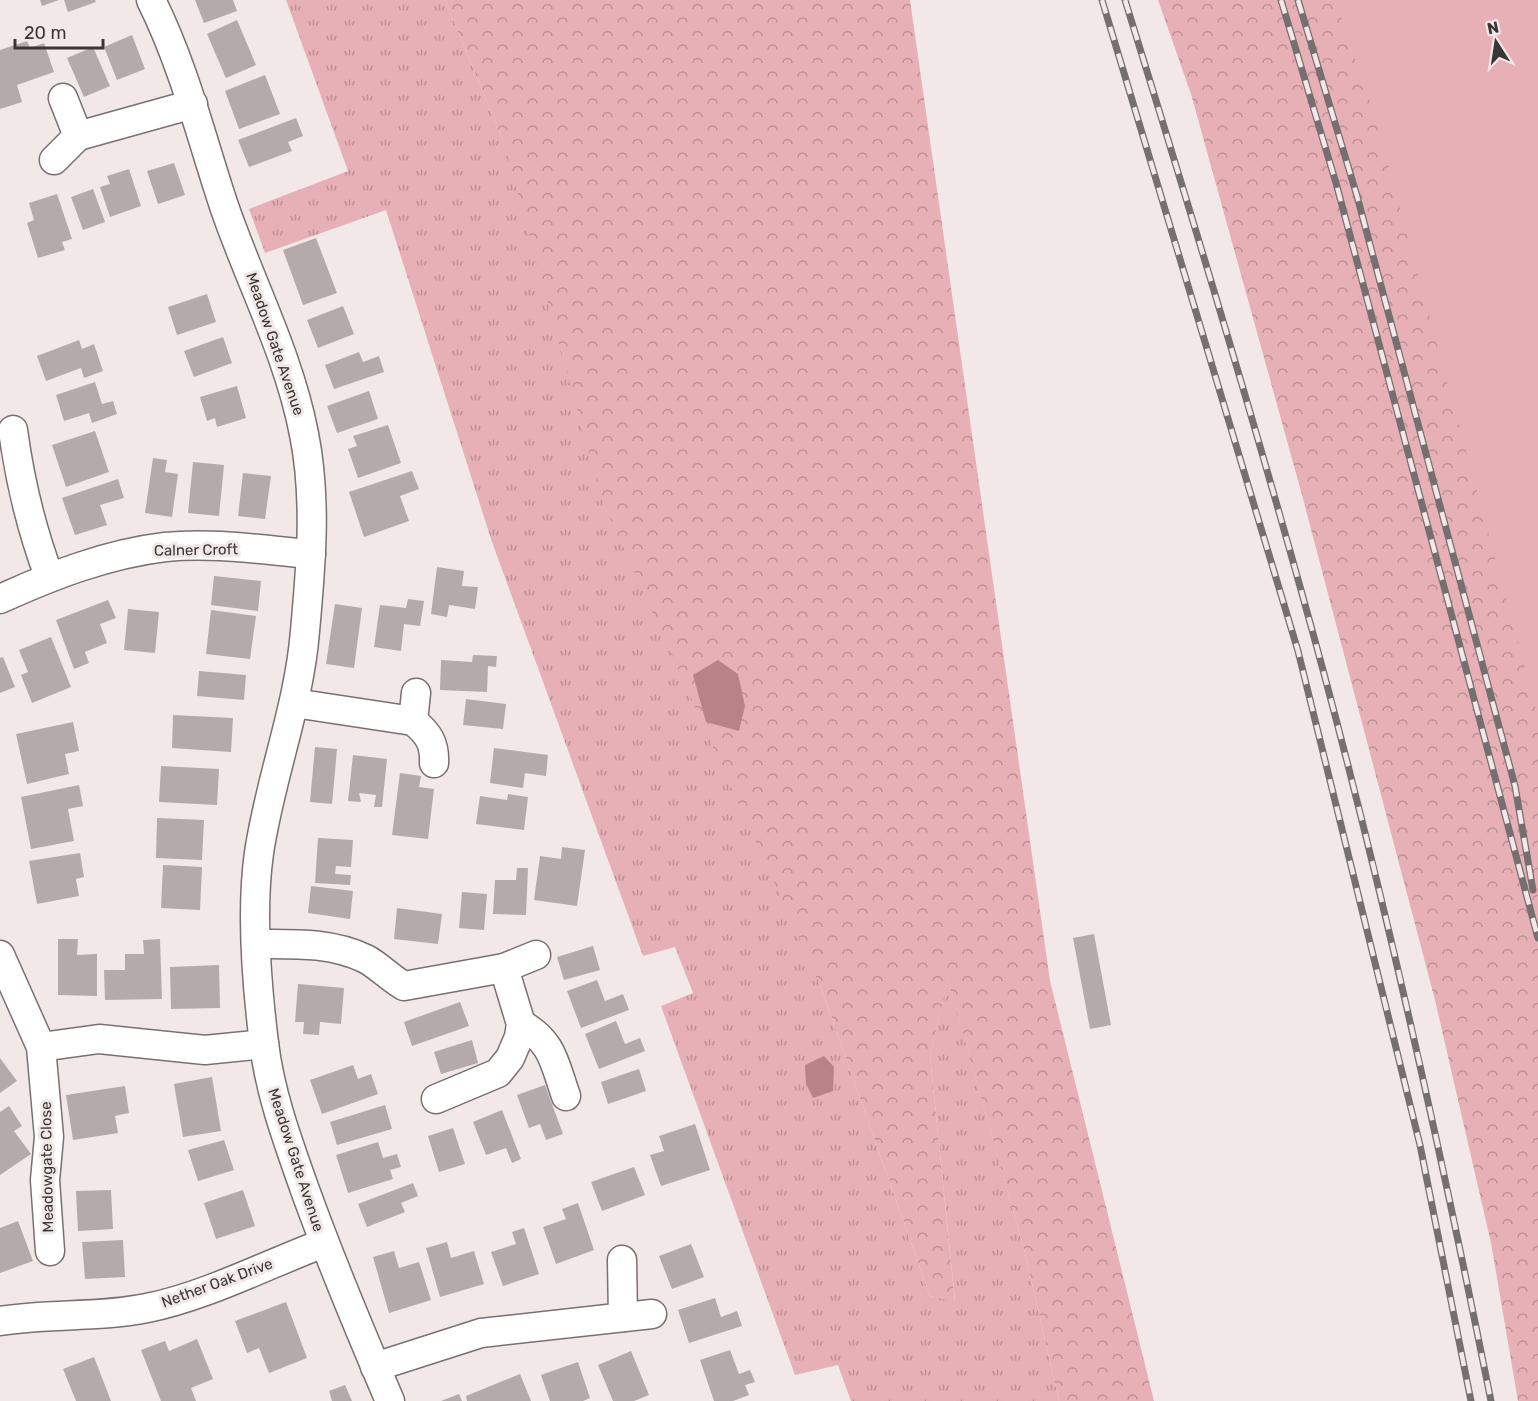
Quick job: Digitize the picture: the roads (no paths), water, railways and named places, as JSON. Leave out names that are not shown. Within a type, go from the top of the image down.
[{"type":"street","name":"Meadow Gate Avenue","points":[[151,0],[170,38],[232,228],[266,308],[304,432],[311,490],[311,554],[305,635],[294,703],[275,770],[259,856],[256,944],[264,1044],[282,1127],[324,1243],[390,1401]]},
{"type":"street","points":[[63,98],[78,136]]},
{"type":"street","points":[[54,160],[78,136],[193,104]]},
{"type":"street","points":[[13,430],[19,479],[31,529],[49,576]]},
{"type":"street","name":"Calner Croft","points":[[0,599],[49,576],[112,556],[166,547],[214,546],[311,554]]},
{"type":"street","points":[[413,720],[416,693]]},
{"type":"street","points":[[294,703],[413,720],[428,732],[435,750],[434,763]]},
{"type":"street","points":[[256,944],[316,945],[340,949],[368,960],[404,986],[504,968],[536,955]]},
{"type":"street","name":"Meadowgate Close","points":[[0,955],[41,1047],[49,1137],[45,1180],[50,1251]]},
{"type":"street","points":[[436,1099],[498,1073],[510,1058],[519,1038],[521,1024],[504,968]]},
{"type":"street","points":[[521,1024],[540,1035],[566,1096]]},
{"type":"street","points":[[41,1047],[99,1039],[205,1050],[264,1044]]},
{"type":"street","name":"Nether Oak Drive","points":[[0,1321],[31,1316],[94,1315],[148,1308],[201,1291],[324,1243]]},
{"type":"street","points":[[622,1260],[623,1317]]},
{"type":"street","points":[[375,1367],[481,1333],[652,1314]]},
{"type":"railway","points":[[1102,0],[1298,651],[1420,1145],[1471,1401]]},
{"type":"railway","points":[[1125,0],[1252,418],[1347,761],[1413,1034],[1491,1401]]},
{"type":"railway","points":[[1281,0],[1336,183],[1538,938]]},
{"type":"railway","points":[[1298,0],[1357,196],[1515,786],[1533,890]]}]
